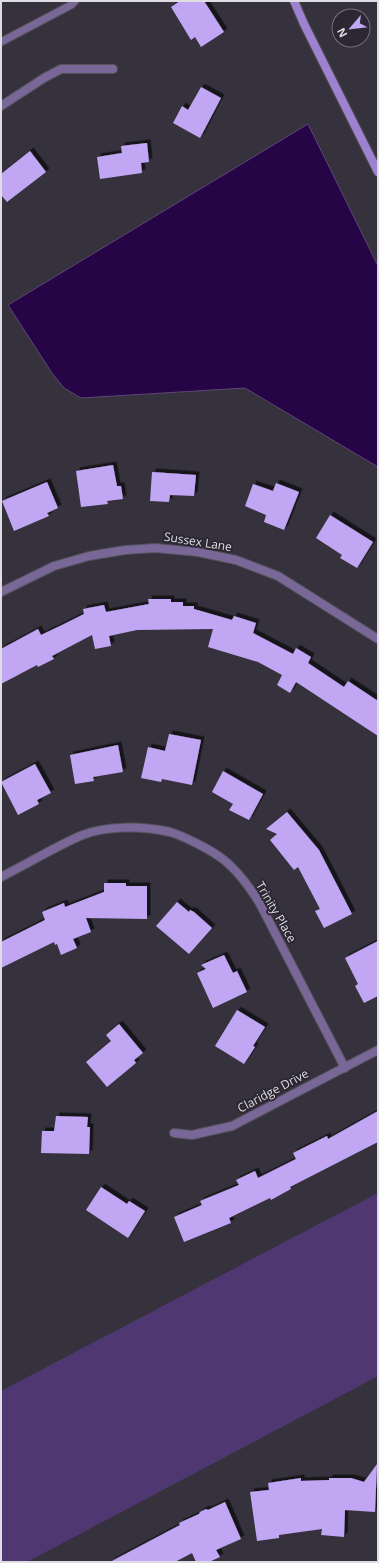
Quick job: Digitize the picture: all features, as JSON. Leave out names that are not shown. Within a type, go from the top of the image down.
[{"type":"main road","points":[[294,1],[378,172]]},
{"type":"street","points":[[1,106],[44,78],[61,69],[113,69]]},
{"type":"street","name":"Sussex Lane","points":[[1,592],[54,566],[89,556],[125,550],[155,548],[198,552],[236,560],[278,576],[378,639]]},
{"type":"street","name":"Trinity Place","points":[[1,877],[81,836],[113,828],[144,828],[171,832],[209,850],[226,861],[250,888],[345,1068]]},
{"type":"street","name":"Claridge Drive","points":[[174,1133],[192,1135],[232,1126],[378,1050]]},
{"type":"lane","points":[[4,41],[71,5],[75,1]]},
{"type":"shaded area","points":[[308,124],[378,266],[378,467],[245,388],[81,398],[64,388],[52,373],[8,305]]},
{"type":"shaded area","points":[[378,1193],[378,1376],[27,1562],[1,1562],[1,1391]]},
{"type":"building","points":[[180,1],[204,1],[224,32],[201,47],[195,37],[191,40],[171,7]]},
{"type":"building","points":[[201,87],[221,98],[200,138],[173,123],[182,106],[188,110]]},
{"type":"building","points":[[147,143],[149,162],[141,163],[142,173],[100,179],[97,157],[122,153],[121,146]]},
{"type":"building","points":[[30,151],[46,172],[7,202],[1,195],[1,174]]},
{"type":"building","points":[[113,465],[117,486],[121,486],[123,499],[107,501],[108,504],[81,507],[76,471]]},
{"type":"building","points":[[152,472],[196,475],[194,496],[170,495],[169,502],[150,501]]},
{"type":"building","points":[[47,482],[58,508],[47,513],[49,516],[14,531],[2,501]]},
{"type":"building","points":[[276,483],[299,492],[284,530],[264,522],[266,515],[245,506],[253,484],[273,491]]},
{"type":"building","points":[[330,515],[373,542],[357,568],[340,558],[342,555],[316,538]]},
{"type":"building","points":[[148,599],[171,599],[171,602],[183,602],[183,606],[194,606],[194,609],[232,620],[234,616],[256,623],[253,633],[293,654],[296,648],[311,657],[308,663],[344,687],[348,681],[378,701],[378,736],[296,682],[290,693],[277,685],[282,675],[258,662],[208,647],[213,629],[137,630],[109,636],[111,646],[95,649],[92,635],[52,656],[54,659],[38,667],[37,665],[1,684],[1,649],[38,629],[41,635],[62,625],[84,614],[83,609],[104,605],[106,612],[149,604]]},
{"type":"building","points":[[169,734],[201,740],[192,785],[162,779],[161,782],[141,778],[148,747],[165,751]]},
{"type":"building","points":[[118,745],[123,772],[93,777],[94,781],[75,784],[70,755]]},
{"type":"building","points":[[35,764],[51,793],[37,800],[39,804],[18,815],[1,782]]},
{"type":"building","points":[[223,771],[263,794],[249,820],[229,810],[233,804],[212,792]]},
{"type":"building","points":[[287,812],[319,850],[352,914],[324,928],[315,911],[320,909],[298,867],[294,870],[270,840],[277,834],[266,829]]},
{"type":"building","points":[[104,883],[126,883],[126,886],[147,886],[147,919],[86,918],[91,932],[73,939],[77,948],[61,955],[57,944],[55,945],[54,942],[1,968],[1,942],[45,920],[42,912],[64,903],[65,907],[104,892]]},
{"type":"building","points":[[177,902],[189,912],[190,910],[194,912],[212,928],[189,954],[156,926]]},
{"type":"building","points":[[378,941],[378,996],[364,1003],[355,986],[358,984],[345,958]]},
{"type":"building","points":[[224,955],[233,973],[237,971],[247,992],[213,1008],[197,973],[206,969],[201,965]]},
{"type":"building","points":[[237,1010],[265,1027],[244,1064],[215,1046]]},
{"type":"building","points":[[119,1024],[143,1053],[134,1060],[136,1063],[107,1087],[86,1062],[111,1041],[106,1035]]},
{"type":"building","points":[[378,1111],[378,1142],[290,1187],[291,1189],[271,1200],[270,1198],[229,1218],[231,1223],[184,1242],[174,1217],[202,1205],[200,1201],[239,1185],[236,1180],[255,1171],[258,1178],[296,1159],[293,1153],[327,1136],[328,1139]]},
{"type":"building","points":[[56,1116],[88,1117],[87,1127],[90,1127],[89,1154],[41,1153],[42,1131],[54,1131]]},
{"type":"building","points":[[101,1187],[127,1204],[129,1201],[145,1211],[128,1238],[86,1210]]},
{"type":"building","points":[[377,1464],[375,1512],[345,1510],[344,1537],[321,1535],[322,1529],[279,1535],[279,1538],[257,1541],[250,1492],[269,1490],[268,1483],[301,1478],[301,1481],[329,1480],[329,1478],[351,1478],[364,1482]]},
{"type":"building","points":[[225,1502],[241,1539],[216,1550],[220,1557],[209,1562],[196,1562],[192,1553],[175,1562],[110,1562],[180,1525],[179,1523],[199,1514],[200,1512]]}]
